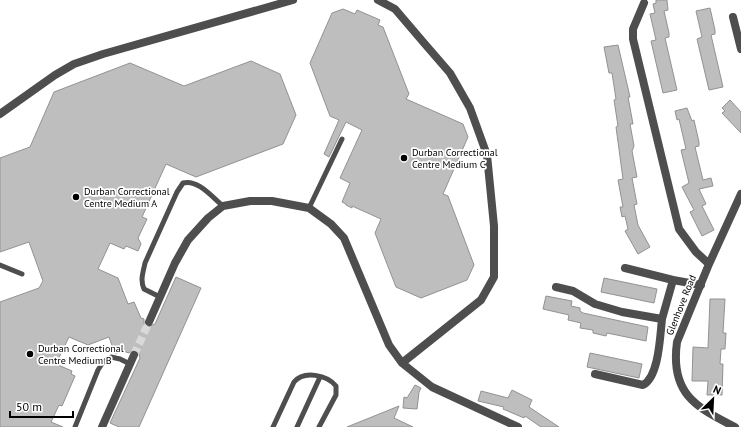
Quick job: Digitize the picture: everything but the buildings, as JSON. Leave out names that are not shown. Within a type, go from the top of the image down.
[{"type":"street","points":[[0,114],[55,75],[74,64],[103,54],[293,0]]},
{"type":"street","points":[[378,0],[395,9],[424,42],[450,73],[470,108],[487,156],[494,226],[494,276],[481,300],[402,363]]},
{"type":"street","points":[[644,3],[633,29],[633,39],[641,74],[680,229],[696,252],[708,264]]},
{"type":"street","points":[[733,17],[741,49]]},
{"type":"street","name":"Glenhove Road","points":[[735,427],[709,414],[690,400],[680,383],[676,368],[677,342],[701,285],[708,264],[741,194]]},
{"type":"street","points":[[149,322],[175,263],[188,240],[208,218],[223,206],[250,201],[272,201],[309,208],[331,224],[344,238],[389,345],[402,363],[432,387],[518,427]]},
{"type":"street","points":[[625,268],[673,280],[701,285]]},
{"type":"street","points":[[595,374],[643,385],[648,382],[654,372],[662,319],[673,280]]},
{"type":"street","points":[[556,287],[573,291],[595,304],[622,312],[662,319]]},
{"type":"street","points":[[102,427],[134,355]]},
{"type":"lane","points":[[309,208],[342,139]]},
{"type":"lane","points":[[160,296],[144,289],[141,282],[146,263],[177,192],[183,183],[188,182],[194,184],[223,206]]},
{"type":"lane","points":[[0,265],[22,274]]},
{"type":"lane","points":[[75,427],[103,362],[110,357],[120,359],[130,364]]},
{"type":"lane","points":[[273,427],[297,378],[306,374],[320,377],[334,383],[337,390],[319,427]]},
{"type":"lane","points":[[297,427],[320,377]]},
{"type":"tunnel","points":[[134,355],[149,322]]},
{"type":"place","name":"Durban Correctional Centre Medium C","points":[[404,158]]},
{"type":"place","name":"Durban Correctional Centre Medium A","points":[[76,197]]},
{"type":"place","name":"Durban Correctional Centre Medium B","points":[[30,354]]}]
